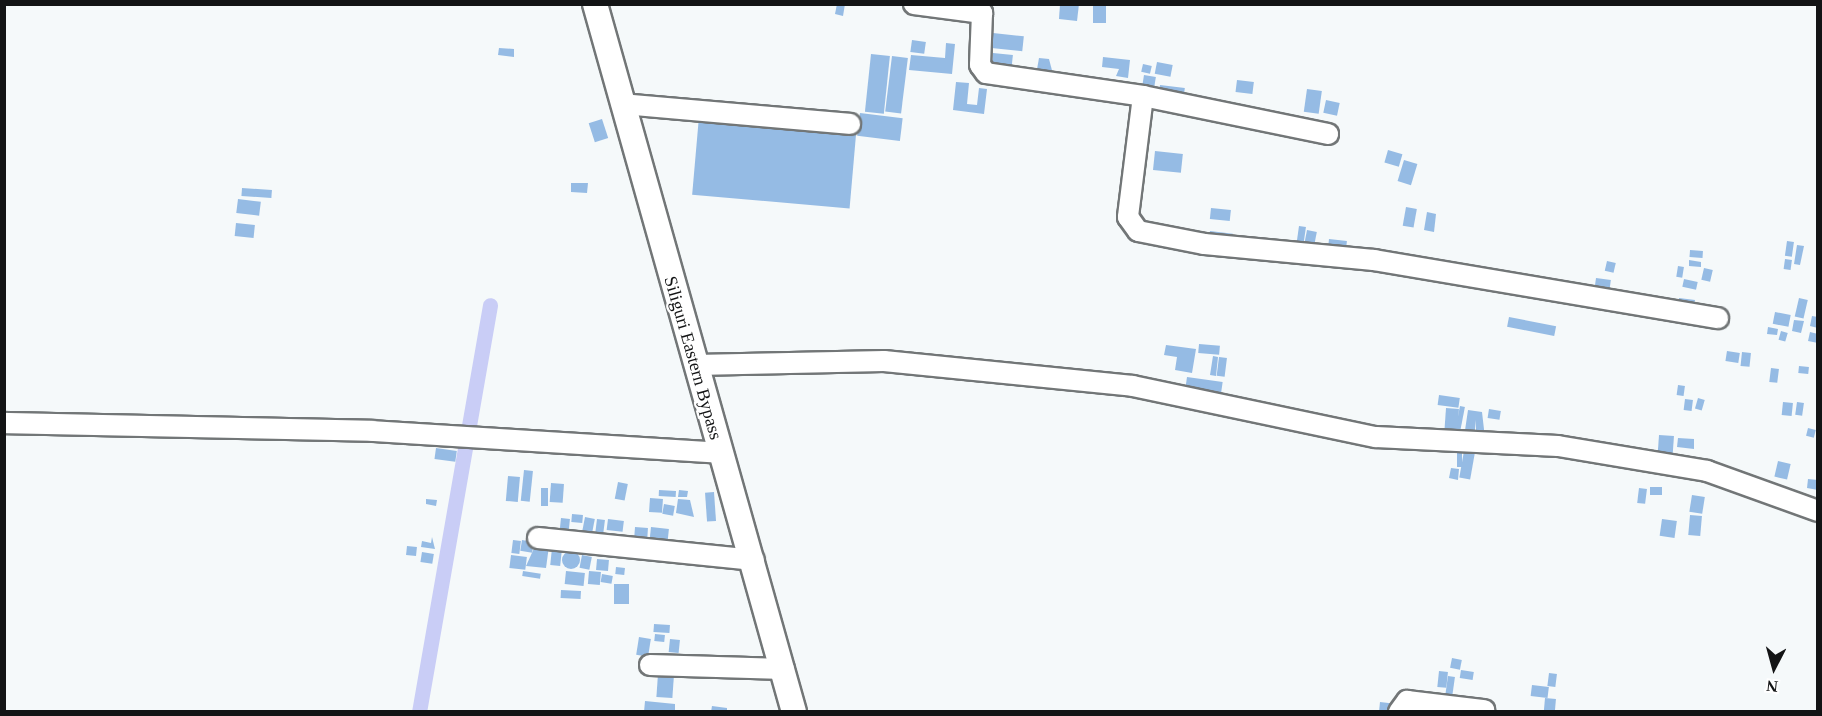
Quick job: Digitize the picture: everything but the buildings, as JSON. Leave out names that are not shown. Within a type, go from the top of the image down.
[{"type":"main road","name":"Siliguri Eastern Bypass","points":[[595,4],[695,365],[754,560],[794,711]]},
{"type":"street","points":[[914,4],[982,13],[980,65],[986,73],[1143,96],[1328,135]]},
{"type":"street","points":[[1143,96],[1128,217],[1137,231],[1204,244],[1374,260],[1718,318]]},
{"type":"street","points":[[622,104],[850,124]]},
{"type":"street","points":[[695,365],[884,361],[1133,386],[1376,437],[1548,445],[1707,471],[1818,511]]},
{"type":"street","points":[[4,423],[372,431],[721,453]]},
{"type":"street","points":[[538,538],[754,560]]},
{"type":"street","points":[[650,665],[783,669]]},
{"type":"street","points":[[1399,711],[1407,701],[1484,710]]},
{"type":"waterway","points":[[419,712],[490,305]]}]
